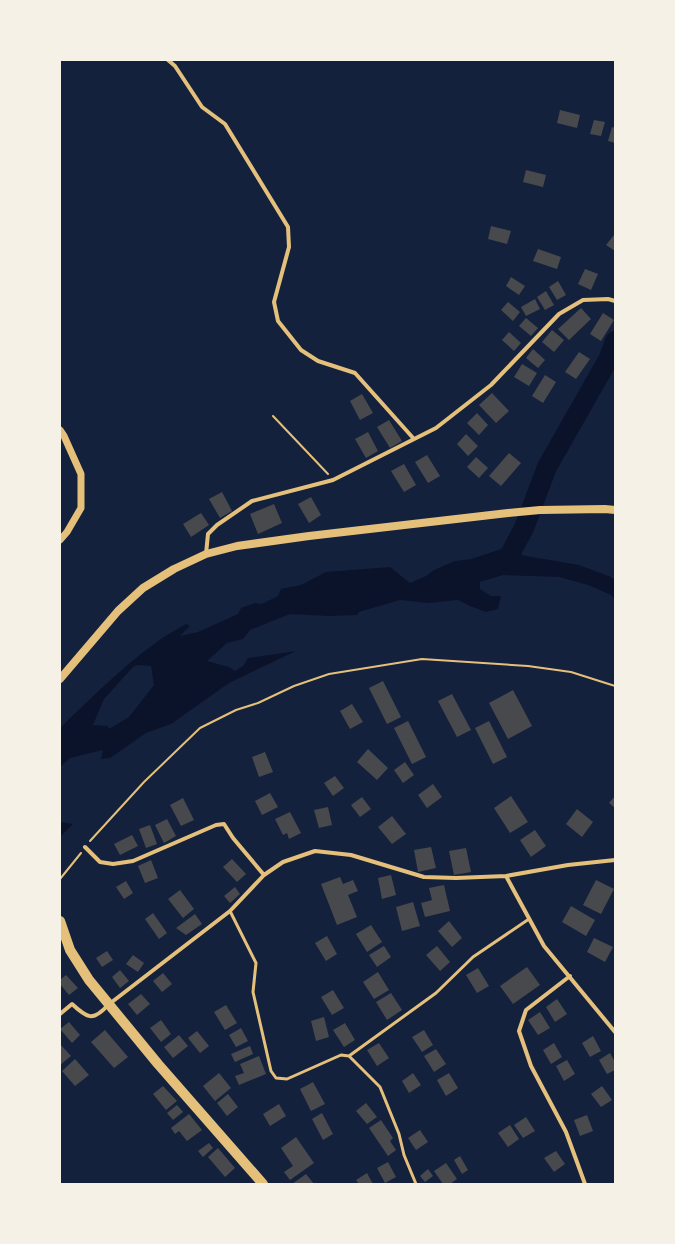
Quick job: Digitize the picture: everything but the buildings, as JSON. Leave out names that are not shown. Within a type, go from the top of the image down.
[{"type":"highway","points":[[60,921],[70,950],[108,1006],[263,1184]]},
{"type":"main road","points":[[60,678],[118,611],[143,588],[174,569],[206,554],[236,546],[309,536],[508,513],[540,510],[615,510]]},
{"type":"street","points":[[168,60],[175,66],[202,107],[225,124],[288,227],[289,247],[274,302],[278,321],[301,350],[318,361],[355,373],[414,439]]},
{"type":"street","points":[[206,554],[208,534],[218,525],[252,501],[333,480],[436,428],[491,385],[558,314],[583,300],[608,299],[615,301]]},
{"type":"street","points":[[60,430],[81,474],[81,508],[68,532],[60,540]]},
{"type":"street","points":[[85,847],[100,862],[113,864],[133,861],[216,825],[224,824],[233,838],[264,875]]},
{"type":"street","points":[[60,1014],[72,1004],[83,1015],[92,1017],[100,1014],[108,1006],[230,911],[264,875],[283,862],[315,851],[351,855],[424,877],[456,878],[506,876],[568,865],[615,860]]},
{"type":"street","points":[[506,876],[544,946],[615,1032]]},
{"type":"street","points":[[570,976],[526,1010],[519,1031],[531,1066],[566,1132],[585,1184]]},
{"type":"lane","points":[[230,911],[256,963],[253,992],[271,1071],[276,1078],[287,1079],[341,1055],[349,1056],[380,1086],[399,1134],[404,1155],[416,1184]]},
{"type":"lane","points":[[349,1056],[436,993],[473,958],[529,919]]},
{"type":"path","points":[[273,416],[333,480]]},
{"type":"path","points":[[60,879],[85,847],[144,782],[200,728],[236,710],[258,703],[294,686],[330,674],[422,659],[528,666],[571,672],[615,686]]},
{"type":"water","points":[[508,547],[515,554],[579,565],[611,577],[615,580],[615,600],[611,595],[588,585],[559,577],[503,575],[480,582],[480,589],[491,596],[501,596],[498,609],[486,612],[458,600],[428,603],[400,600],[359,612],[357,615],[329,616],[290,614],[250,630],[243,639],[227,643],[207,661],[229,667],[235,671],[243,666],[248,658],[296,651],[229,683],[171,724],[146,733],[110,758],[101,759],[103,750],[70,758],[60,767],[60,728],[129,664],[158,641],[188,623],[187,625],[190,626],[180,636],[198,632],[238,614],[241,608],[255,603],[262,604],[278,596],[281,589],[301,585],[326,572],[390,567],[410,583],[455,561],[471,559]],"holes":[[[137,665],[151,666],[154,685],[129,717],[109,729],[108,726],[93,725],[104,699],[133,667]]]},
{"type":"water","points":[[60,822],[73,824],[60,837]]},
{"type":"waterway","points":[[490,566],[509,556],[524,528],[547,467],[609,358],[615,341]]}]
